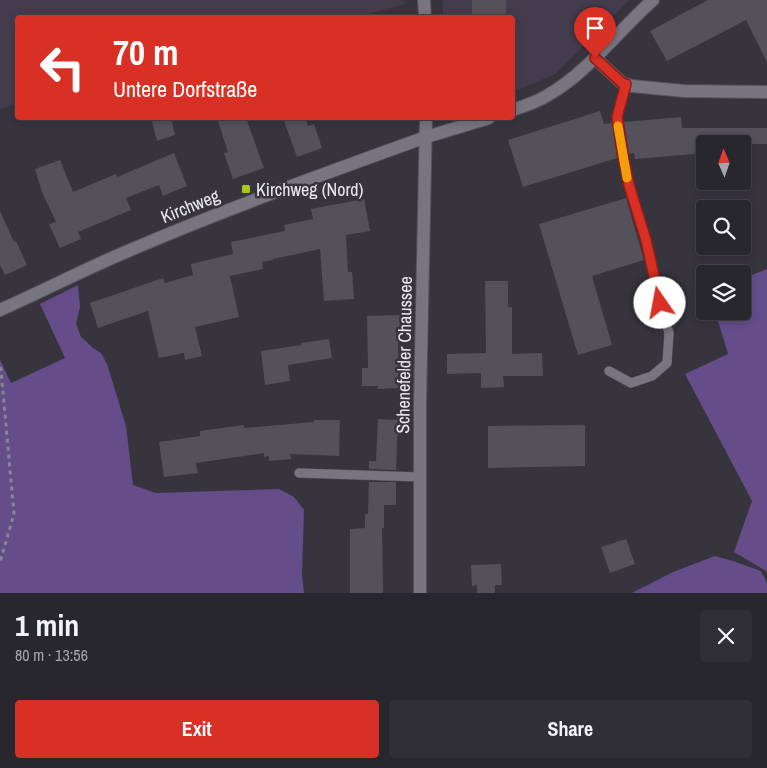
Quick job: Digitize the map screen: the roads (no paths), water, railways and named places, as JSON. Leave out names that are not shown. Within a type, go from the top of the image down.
[{"type":"street","points":[[424,0],[425,15]]},
{"type":"street","points":[[515,109],[548,95],[569,80],[595,58],[653,0]]},
{"type":"street","points":[[595,58],[622,83],[632,86],[684,91],[767,92]]},
{"type":"street","name":"Schenefelder Chaussee","points":[[420,593],[420,404],[426,120]]},
{"type":"street","name":"Kirchweg","points":[[0,310],[171,233],[426,137],[482,120]]},
{"type":"lane","points":[[609,371],[632,384],[652,376],[667,363],[669,333],[660,303],[646,240],[629,185],[620,137],[617,117],[626,84]]},
{"type":"lane","points":[[299,472],[420,477]]},
{"type":"place","name":"Kirchweg (Nord)","points":[[246,189]]}]
